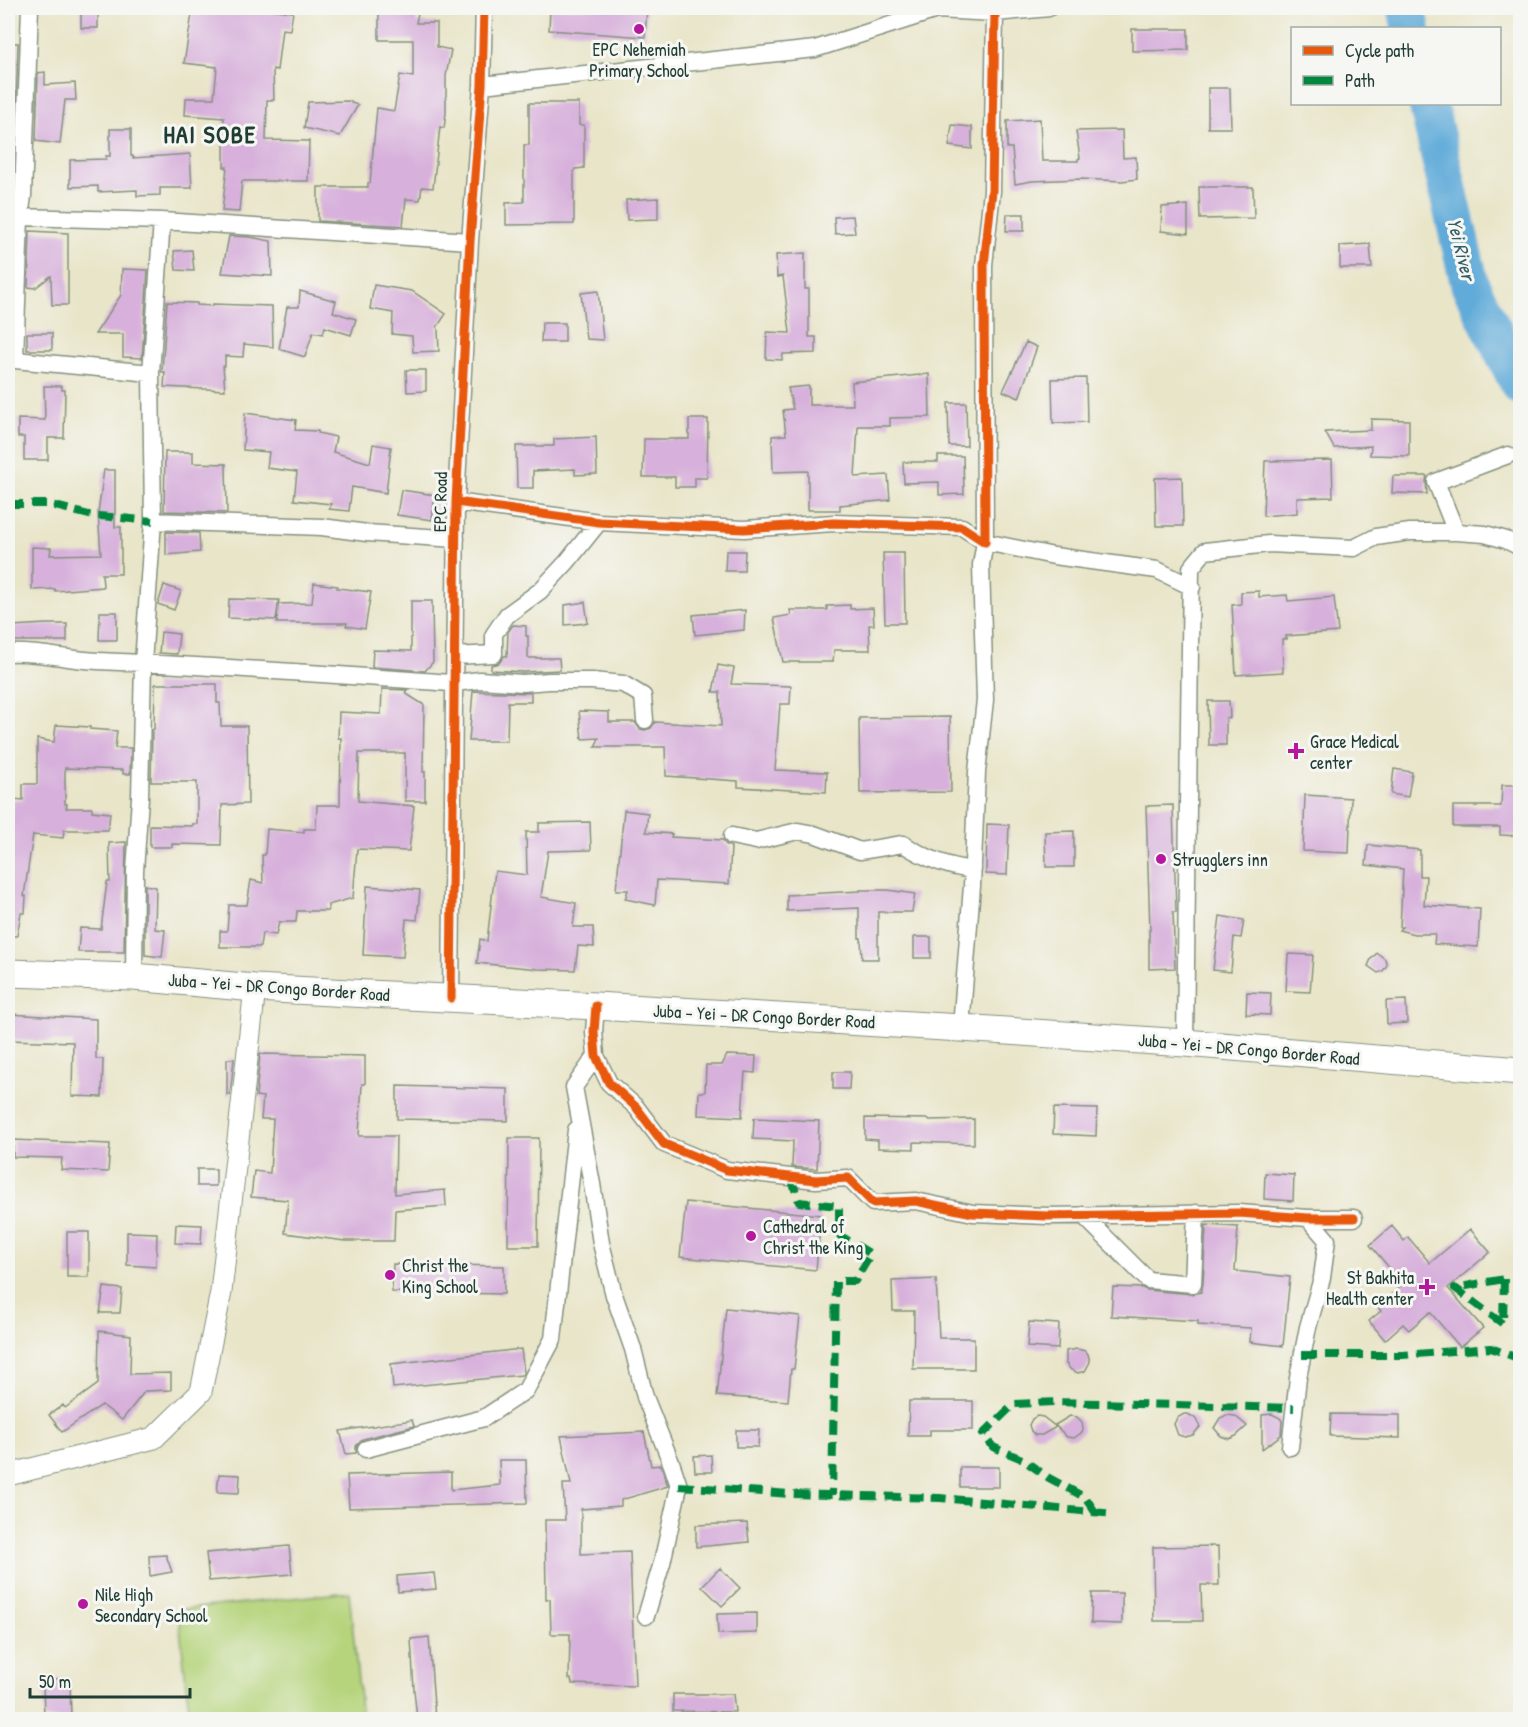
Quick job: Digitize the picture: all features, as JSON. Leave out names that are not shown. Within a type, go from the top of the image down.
[{"type":"main road","name":"Juba - Yei - DR Congo Border Road","points":[[8,973],[134,977],[255,988],[962,1028],[1185,1043],[1521,1071]]},
{"type":"street","points":[[30,8],[23,196],[14,216],[11,360],[151,374]]},
{"type":"street","name":"EPC Road","points":[[451,998],[456,502],[470,241],[482,85],[484,8]]},
{"type":"street","points":[[482,85],[815,49],[937,10],[994,13],[1049,8]]},
{"type":"street","points":[[962,1028],[977,772],[985,700],[981,565],[985,542],[984,265],[992,191],[994,13]]},
{"type":"street","points":[[14,216],[162,221],[470,241]]},
{"type":"street","points":[[134,977],[135,871],[140,798],[143,663],[153,521],[151,374],[162,221]]},
{"type":"street","points":[[1456,532],[1436,482],[1508,455]]},
{"type":"street","points":[[456,502],[598,522],[744,529],[834,524],[962,527],[985,542],[1054,556],[1157,570],[1192,587]]},
{"type":"street","points":[[153,521],[322,527],[368,533],[456,539]]},
{"type":"street","points":[[455,656],[494,654],[494,634],[507,615],[540,591],[567,562],[598,522]]},
{"type":"street","points":[[1185,1043],[1191,568],[1205,552],[1269,544],[1353,548],[1376,537],[1410,532],[1485,534],[1521,547]]},
{"type":"street","points":[[8,653],[23,652],[84,661],[454,683],[480,680],[523,683],[592,681],[623,684],[643,696],[645,720]]},
{"type":"street","points":[[732,836],[756,841],[798,831],[814,834],[860,851],[903,844],[923,857],[954,867],[973,870]]},
{"type":"street","points":[[8,1475],[154,1438],[201,1392],[221,1292],[255,988]]},
{"type":"street","points":[[596,1006],[594,1032],[596,1056],[609,1083],[636,1107],[664,1144],[727,1170],[816,1180],[848,1178],[873,1203],[916,1201],[973,1213],[1048,1216],[1239,1213],[1308,1218],[1354,1218]]},
{"type":"street","points":[[596,1056],[574,1087],[601,1243],[645,1397],[679,1486],[662,1563],[646,1616]]},
{"type":"street","points":[[366,1449],[484,1418],[526,1390],[553,1339],[578,1115]]},
{"type":"street","points":[[1083,1215],[1148,1280],[1193,1284],[1196,1213]]},
{"type":"street","points":[[1290,1447],[1298,1378],[1308,1328],[1322,1278],[1327,1240],[1308,1218]]},
{"type":"green space","points":[[349,1592],[362,1719],[190,1719],[178,1610]]},
{"type":"building","points":[[81,8],[98,8],[98,28],[81,28]]},
{"type":"building","points":[[193,8],[262,8],[293,12],[290,30],[282,29],[277,70],[273,69],[274,100],[267,100],[266,140],[309,141],[308,181],[242,181],[239,212],[222,211],[227,167],[224,167],[224,118],[185,115],[186,98],[214,98],[217,67],[184,63]]},
{"type":"building","points":[[379,8],[419,8],[416,23],[437,23],[437,47],[451,50],[446,76],[446,113],[444,128],[440,127],[433,188],[422,187],[420,200],[406,199],[403,226],[318,221],[318,187],[368,187],[377,108],[394,111],[400,75],[413,77],[413,40],[379,40]]},
{"type":"building","points":[[550,8],[647,8],[645,37],[549,30]]},
{"type":"building","points":[[1132,29],[1188,29],[1188,50],[1132,51]]},
{"type":"building","points":[[8,43],[18,43],[15,139],[8,139]]},
{"type":"building","points":[[45,72],[45,85],[75,83],[76,100],[65,100],[60,144],[36,141],[38,73]]},
{"type":"building","points":[[1208,88],[1230,88],[1231,128],[1208,128]]},
{"type":"building","points":[[351,101],[358,105],[340,136],[304,128],[308,102]]},
{"type":"building","points":[[529,103],[579,103],[579,125],[584,125],[584,168],[575,169],[574,172],[574,224],[506,225],[506,203],[524,202],[524,145],[529,145]]},
{"type":"building","points":[[1040,119],[1042,161],[1078,161],[1080,158],[1076,131],[1122,130],[1123,158],[1136,157],[1137,179],[1032,181],[1015,184],[1012,148],[1007,148],[1007,121]]},
{"type":"building","points":[[952,125],[972,127],[972,149],[949,146]]},
{"type":"building","points":[[110,129],[131,129],[131,156],[133,158],[190,154],[192,188],[160,188],[160,195],[137,196],[137,190],[98,192],[98,186],[70,187],[70,160],[106,159],[106,156],[110,156]]},
{"type":"building","points":[[1199,187],[1253,187],[1254,218],[1200,219]]},
{"type":"building","points":[[658,198],[658,219],[627,220],[626,200]]},
{"type":"building","points":[[1188,205],[1188,234],[1161,231],[1162,207]]},
{"type":"building","points":[[1007,214],[1024,214],[1024,231],[1006,231]]},
{"type":"building","points":[[853,216],[855,233],[835,234],[834,217]]},
{"type":"building","points":[[30,231],[68,233],[68,305],[52,305],[51,276],[35,288],[28,287]]},
{"type":"building","points":[[229,236],[271,241],[272,276],[222,273]]},
{"type":"building","points":[[1370,244],[1372,268],[1340,268],[1340,246]]},
{"type":"building","points":[[192,250],[194,271],[176,270],[174,251]]},
{"type":"building","points":[[805,253],[805,289],[809,289],[809,337],[816,337],[816,353],[783,354],[782,360],[766,359],[767,332],[790,333],[783,276],[777,277],[776,255]]},
{"type":"building","points":[[122,269],[148,270],[142,358],[123,357],[123,334],[95,334],[121,295]]},
{"type":"building","points":[[374,285],[412,291],[446,314],[437,327],[439,351],[413,352],[412,336],[392,334],[393,313],[370,309]]},
{"type":"building","points":[[300,291],[336,301],[333,312],[356,319],[351,335],[325,327],[323,334],[313,332],[305,357],[279,349],[287,307],[299,307]]},
{"type":"building","points":[[598,291],[603,340],[586,339],[581,293]]},
{"type":"building","points":[[167,302],[213,306],[213,304],[272,306],[273,347],[244,344],[243,357],[225,356],[225,366],[223,366],[225,390],[164,387],[165,372],[162,372]]},
{"type":"building","points":[[542,323],[565,323],[565,342],[541,342]]},
{"type":"building","points":[[27,333],[52,333],[52,350],[27,350]]},
{"type":"building","points":[[1026,342],[1037,347],[1019,398],[1003,391]]},
{"type":"building","points":[[406,370],[426,370],[426,391],[407,392]]},
{"type":"building","points":[[929,374],[930,417],[890,418],[890,426],[858,426],[855,477],[888,475],[890,500],[840,505],[840,510],[808,510],[808,471],[773,472],[772,436],[786,435],[783,410],[793,409],[788,388],[809,386],[809,405],[853,405],[852,382]]},
{"type":"building","points":[[1086,378],[1087,422],[1053,423],[1052,379]]},
{"type":"building","points":[[44,386],[62,386],[62,390],[65,390],[64,438],[48,438],[48,460],[24,460],[24,437],[18,437],[18,419],[45,420]]},
{"type":"building","points":[[948,403],[966,403],[967,446],[949,446]]},
{"type":"building","points":[[245,413],[296,420],[295,430],[318,431],[318,433],[336,437],[333,452],[370,463],[373,444],[391,447],[386,493],[352,487],[349,511],[329,509],[331,504],[294,500],[297,472],[267,468],[269,452],[243,450]]},
{"type":"building","points":[[689,419],[708,419],[707,478],[695,478],[695,487],[675,487],[675,477],[643,477],[644,439],[689,439]]},
{"type":"building","points":[[1371,419],[1409,420],[1409,456],[1370,455],[1371,446],[1334,448],[1325,432],[1371,430]]},
{"type":"building","points":[[596,437],[597,474],[575,475],[575,469],[533,471],[533,488],[517,488],[516,446],[554,446],[554,439]]},
{"type":"building","points":[[165,452],[193,452],[193,463],[226,464],[227,513],[164,511]]},
{"type":"building","points":[[938,456],[963,456],[964,494],[939,495],[939,482],[904,483],[903,462],[938,462]]},
{"type":"building","points":[[1332,460],[1333,497],[1297,498],[1297,513],[1263,516],[1265,461]]},
{"type":"building","points":[[104,470],[115,470],[115,527],[121,527],[121,574],[102,574],[103,587],[55,591],[55,589],[32,590],[32,547],[51,548],[50,555],[101,554],[98,513]]},
{"type":"building","points":[[1393,476],[1427,476],[1427,494],[1392,493]]},
{"type":"building","points":[[1182,477],[1183,526],[1156,526],[1155,478]]},
{"type":"building","points":[[401,490],[435,495],[432,520],[397,515]]},
{"type":"building","points":[[166,532],[199,533],[200,552],[166,555]]},
{"type":"building","points":[[726,551],[745,551],[744,571],[725,571]]},
{"type":"building","points":[[883,553],[904,553],[905,623],[885,623]]},
{"type":"building","points":[[314,583],[371,592],[365,629],[346,626],[347,623],[277,623],[278,604],[312,603]]},
{"type":"building","points":[[164,585],[181,591],[174,610],[158,604]]},
{"type":"building","points":[[1259,591],[1259,597],[1287,595],[1288,601],[1334,597],[1338,632],[1286,636],[1287,639],[1282,639],[1283,672],[1236,675],[1232,605],[1241,604],[1241,592]]},
{"type":"building","points":[[229,599],[279,600],[276,620],[228,618]]},
{"type":"building","points":[[411,601],[432,601],[433,662],[425,671],[372,667],[373,650],[411,651]]},
{"type":"building","points":[[585,602],[588,623],[565,625],[565,605]]},
{"type":"building","points":[[850,605],[850,609],[873,608],[874,625],[869,625],[870,650],[834,650],[833,662],[783,662],[774,618],[791,615],[790,610],[827,610],[827,606]]},
{"type":"building","points":[[745,610],[744,630],[695,635],[693,615]]},
{"type":"building","points":[[100,612],[117,612],[117,640],[99,640]]},
{"type":"building","points":[[67,624],[67,641],[14,641],[12,626]]},
{"type":"building","points":[[513,625],[526,626],[528,658],[559,658],[560,670],[523,672],[491,670],[491,665],[499,663],[504,656],[507,656],[508,632]]},
{"type":"building","points":[[161,632],[179,634],[177,654],[159,653]]},
{"type":"building","points":[[718,665],[734,668],[731,684],[791,686],[790,704],[780,704],[775,770],[827,772],[826,792],[738,787],[738,781],[666,776],[665,747],[595,747],[599,738],[582,739],[579,711],[609,712],[609,722],[635,722],[640,729],[645,730],[651,728],[655,722],[721,726],[720,692],[713,692]]},
{"type":"building","points":[[155,684],[217,684],[217,703],[220,703],[221,726],[247,726],[248,804],[222,805],[221,845],[172,844],[172,847],[150,847],[150,825],[192,826],[192,824],[197,824],[197,782],[151,782]]},
{"type":"building","points":[[382,689],[407,690],[405,693],[424,705],[425,801],[405,801],[405,753],[359,753],[358,801],[414,806],[409,851],[357,849],[353,898],[328,905],[328,911],[297,911],[296,922],[279,922],[276,935],[262,933],[260,947],[220,947],[220,931],[227,931],[229,905],[247,905],[251,880],[263,883],[262,855],[265,855],[267,829],[304,832],[304,829],[316,829],[317,805],[340,805],[339,712],[381,714]]},
{"type":"building","points":[[473,691],[531,693],[531,702],[508,702],[507,741],[469,741]]},
{"type":"building","points":[[1208,701],[1229,701],[1230,718],[1226,718],[1226,745],[1209,745]]},
{"type":"building","points":[[950,717],[951,792],[860,793],[859,718]]},
{"type":"building","points":[[56,725],[117,731],[115,748],[131,748],[130,774],[123,774],[123,770],[65,768],[66,808],[92,808],[92,811],[110,813],[108,830],[64,830],[63,838],[33,835],[24,896],[26,896],[25,913],[21,913],[17,936],[8,936],[8,855],[13,799],[23,800],[23,784],[37,784],[37,739],[54,742]]},
{"type":"building","points":[[1394,769],[1412,772],[1408,797],[1391,794]]},
{"type":"building","points":[[1502,785],[1521,785],[1521,836],[1500,835],[1500,827],[1453,827],[1453,806],[1501,806]]},
{"type":"building","points":[[1305,795],[1351,798],[1349,853],[1303,851]]},
{"type":"building","name":"Strugglers inn","points":[[1173,805],[1175,968],[1149,969],[1146,806]]},
{"type":"building","points":[[624,810],[648,813],[646,832],[672,834],[671,837],[723,840],[731,847],[729,884],[657,880],[655,905],[625,899],[628,890],[616,890]]},
{"type":"building","points":[[590,822],[591,850],[548,851],[541,897],[576,903],[573,927],[593,927],[594,947],[578,946],[575,970],[477,963],[480,939],[487,941],[495,871],[527,875],[526,832],[539,832],[539,823]]},
{"type":"building","points":[[987,824],[1009,825],[1007,875],[986,874]]},
{"type":"building","points":[[1074,831],[1074,867],[1046,867],[1045,832]]},
{"type":"building","points":[[126,842],[124,952],[78,952],[80,928],[101,929],[107,882],[110,882],[109,843]]},
{"type":"building","points":[[1368,845],[1420,850],[1420,876],[1426,876],[1424,905],[1480,909],[1478,947],[1434,944],[1435,934],[1414,934],[1399,930],[1402,927],[1400,927],[1403,869],[1366,865]]},
{"type":"building","points":[[145,885],[156,887],[155,929],[165,930],[162,957],[145,955]]},
{"type":"building","points":[[367,886],[420,890],[417,920],[406,919],[403,957],[363,955]]},
{"type":"building","points":[[888,890],[915,894],[912,912],[878,912],[878,959],[862,959],[859,908],[787,911],[787,895]]},
{"type":"building","points":[[1220,916],[1244,920],[1241,938],[1234,937],[1231,972],[1213,970]]},
{"type":"building","points":[[914,937],[931,937],[931,958],[914,958]]},
{"type":"building","points":[[1377,953],[1385,959],[1387,965],[1383,971],[1378,973],[1368,966]]},
{"type":"building","points":[[1288,954],[1313,955],[1310,992],[1286,991]]},
{"type":"building","points":[[1247,992],[1271,993],[1270,1015],[1246,1014]]},
{"type":"building","points":[[1406,1000],[1407,1023],[1387,1024],[1386,1001]]},
{"type":"building","points":[[8,1014],[96,1019],[96,1059],[103,1059],[102,1097],[72,1096],[73,1042],[8,1040]]},
{"type":"building","points":[[260,1054],[365,1056],[365,1084],[362,1084],[359,1136],[396,1136],[395,1194],[445,1190],[446,1206],[395,1210],[394,1241],[345,1241],[285,1233],[288,1200],[251,1197],[254,1171],[270,1173],[273,1119],[261,1119],[263,1097],[256,1096]]},
{"type":"building","points":[[727,1055],[756,1056],[755,1073],[745,1072],[742,1117],[698,1115],[699,1092],[705,1092],[706,1065],[722,1065]]},
{"type":"building","points":[[227,1059],[234,1059],[230,1095],[227,1095]]},
{"type":"building","points":[[833,1072],[850,1072],[849,1089],[833,1089]]},
{"type":"building","points":[[397,1086],[508,1089],[508,1121],[397,1119]]},
{"type":"building","points":[[1054,1108],[1097,1109],[1096,1136],[1053,1134]]},
{"type":"building","points":[[754,1118],[819,1121],[817,1169],[792,1167],[793,1141],[753,1139]]},
{"type":"building","points":[[865,1118],[974,1119],[974,1144],[914,1142],[914,1149],[878,1148],[878,1140],[865,1139]]},
{"type":"building","points":[[509,1138],[539,1138],[538,1246],[508,1246]]},
{"type":"building","points":[[13,1140],[110,1144],[108,1172],[61,1170],[62,1158],[13,1157]]},
{"type":"building","points":[[197,1169],[216,1169],[216,1186],[197,1186]]},
{"type":"building","points":[[1265,1173],[1294,1175],[1293,1201],[1264,1199]]},
{"type":"building","name":"Cathedral of Christ the King","points":[[686,1202],[821,1215],[816,1270],[680,1257]]},
{"type":"building","points":[[176,1224],[202,1225],[201,1244],[175,1243]]},
{"type":"building","points":[[1206,1225],[1238,1227],[1235,1271],[1290,1277],[1283,1346],[1250,1342],[1251,1328],[1198,1325],[1198,1321],[1111,1316],[1113,1287],[1192,1294],[1201,1292]]},
{"type":"building","name":"St Bakhita Health center","points":[[1392,1226],[1404,1241],[1408,1237],[1430,1263],[1470,1229],[1490,1252],[1448,1288],[1483,1328],[1460,1347],[1430,1312],[1409,1330],[1403,1324],[1385,1340],[1369,1321],[1381,1311],[1377,1306],[1403,1284],[1370,1245]]},
{"type":"building","points":[[67,1232],[89,1232],[89,1277],[67,1277]]},
{"type":"building","points":[[127,1232],[157,1233],[156,1267],[127,1265]]},
{"type":"building","points":[[393,1264],[504,1266],[504,1294],[392,1292]]},
{"type":"building","points":[[936,1279],[939,1338],[974,1338],[974,1369],[913,1369],[914,1311],[893,1311],[892,1281]]},
{"type":"building","points":[[104,1287],[122,1289],[120,1313],[100,1313]]},
{"type":"building","points":[[726,1308],[800,1316],[788,1401],[717,1396]]},
{"type":"building","points":[[1029,1322],[1059,1324],[1058,1349],[1027,1347]]},
{"type":"building","points":[[99,1331],[131,1335],[130,1374],[171,1373],[171,1390],[145,1391],[122,1420],[102,1405],[62,1432],[49,1415],[63,1405],[65,1408],[98,1384]]},
{"type":"building","points":[[521,1349],[524,1372],[522,1375],[393,1388],[391,1364]]},
{"type":"building","points":[[1077,1349],[1088,1354],[1090,1362],[1085,1371],[1078,1373],[1066,1364],[1066,1351]]},
{"type":"building","points":[[909,1401],[973,1401],[973,1430],[930,1430],[930,1436],[908,1436]]},
{"type":"building","points":[[1184,1414],[1195,1418],[1200,1427],[1193,1435],[1185,1437],[1178,1435],[1174,1424],[1177,1418]]},
{"type":"building","points":[[1272,1414],[1282,1421],[1281,1435],[1262,1449],[1262,1415]]},
{"type":"building","points":[[1331,1414],[1400,1415],[1400,1438],[1330,1436]]},
{"type":"building","points":[[1227,1415],[1235,1416],[1247,1426],[1229,1439],[1221,1436],[1214,1428],[1220,1418]]},
{"type":"building","points":[[1037,1416],[1043,1417],[1056,1427],[1042,1435],[1035,1435],[1029,1425]]},
{"type":"building","points":[[1070,1416],[1077,1417],[1082,1422],[1083,1430],[1074,1438],[1067,1437],[1055,1425]]},
{"type":"building","points":[[412,1420],[414,1426],[363,1439],[356,1446],[356,1453],[346,1454],[340,1431]]},
{"type":"building","points":[[736,1430],[759,1430],[758,1447],[736,1447]]},
{"type":"building","points":[[644,1432],[651,1466],[661,1465],[668,1486],[621,1500],[621,1506],[581,1509],[581,1554],[630,1552],[635,1686],[572,1684],[569,1679],[570,1634],[551,1634],[550,1599],[546,1599],[545,1520],[565,1520],[563,1484],[571,1484],[561,1436]]},
{"type":"building","points":[[711,1455],[712,1472],[695,1472],[694,1456]]},
{"type":"building","points":[[499,1460],[526,1460],[527,1503],[349,1508],[347,1475],[451,1472],[451,1490],[500,1485]]},
{"type":"building","points":[[960,1467],[999,1467],[999,1487],[960,1487]]},
{"type":"building","points":[[219,1474],[240,1475],[239,1493],[217,1492]]},
{"type":"building","points":[[747,1523],[749,1542],[696,1547],[696,1525]]},
{"type":"building","points":[[289,1546],[292,1574],[209,1581],[206,1553]]},
{"type":"building","points":[[1218,1546],[1219,1585],[1201,1585],[1202,1621],[1154,1621],[1153,1547]]},
{"type":"building","points":[[166,1555],[172,1572],[150,1576],[149,1556]]},
{"type":"building","points":[[720,1568],[740,1588],[722,1606],[702,1586]]},
{"type":"building","points":[[434,1573],[436,1589],[398,1592],[397,1576]]},
{"type":"building","points":[[1092,1593],[1122,1593],[1122,1624],[1091,1623]]},
{"type":"building","points":[[757,1613],[757,1633],[718,1634],[717,1614]]},
{"type":"building","points":[[429,1637],[435,1719],[417,1719],[411,1639]]},
{"type":"building","points":[[43,1679],[70,1679],[71,1719],[44,1719]]},
{"type":"building","points":[[673,1694],[733,1694],[735,1712],[673,1711]]},
{"type":"waterway","name":"Yei River","points":[[1407,8],[1411,27]]},
{"type":"waterway","name":"Yei River","points":[[1428,105],[1470,285],[1520,385]]},
{"type":"marked path","points":[[8,504],[48,504],[89,515],[153,521]]},
{"type":"marked path","points":[[791,1177],[799,1202],[839,1206],[839,1235],[871,1254],[855,1281],[836,1281],[832,1495]]},
{"type":"marked path","points":[[1504,1279],[1503,1324],[1455,1288],[1504,1279]]},
{"type":"marked path","points":[[1302,1355],[1403,1355],[1491,1348],[1520,1359]]},
{"type":"marked path","points":[[1095,1512],[1086,1498],[1049,1478],[1022,1459],[993,1447],[983,1434],[1014,1404],[1056,1402],[1294,1408]]},
{"type":"marked path","points":[[679,1486],[790,1494],[940,1498],[1114,1514]]},
{"type":"cycle path","points":[[451,998],[456,502],[470,241],[482,85],[484,8]]},
{"type":"cycle path","points":[[456,502],[599,522],[744,529],[834,523],[962,527],[985,542],[984,265],[992,191],[995,13]]},
{"type":"cycle path","points":[[596,1006],[594,1032],[596,1056],[609,1083],[636,1107],[664,1144],[727,1170],[816,1180],[848,1178],[873,1203],[916,1201],[973,1213],[1048,1216],[1239,1213],[1308,1218],[1354,1218]]},
{"type":"place","name":"EPC Nehemiah Primary School","points":[[639,29]]},
{"type":"place","name":"Grace Medical center","points":[[1296,751]]},
{"type":"place","name":"Strugglers inn","points":[[1161,859]]},
{"type":"place","name":"Cathedral of Christ the King","points":[[751,1236]]},
{"type":"place","name":"Christ the King School","points":[[390,1275]]},
{"type":"place","name":"St Bakhita Health center","points":[[1427,1287]]},
{"type":"place","name":"Nile High Secondary School","points":[[83,1604]]},
{"type":"district","name":"HAI SOBE","points":[[210,134]]}]
